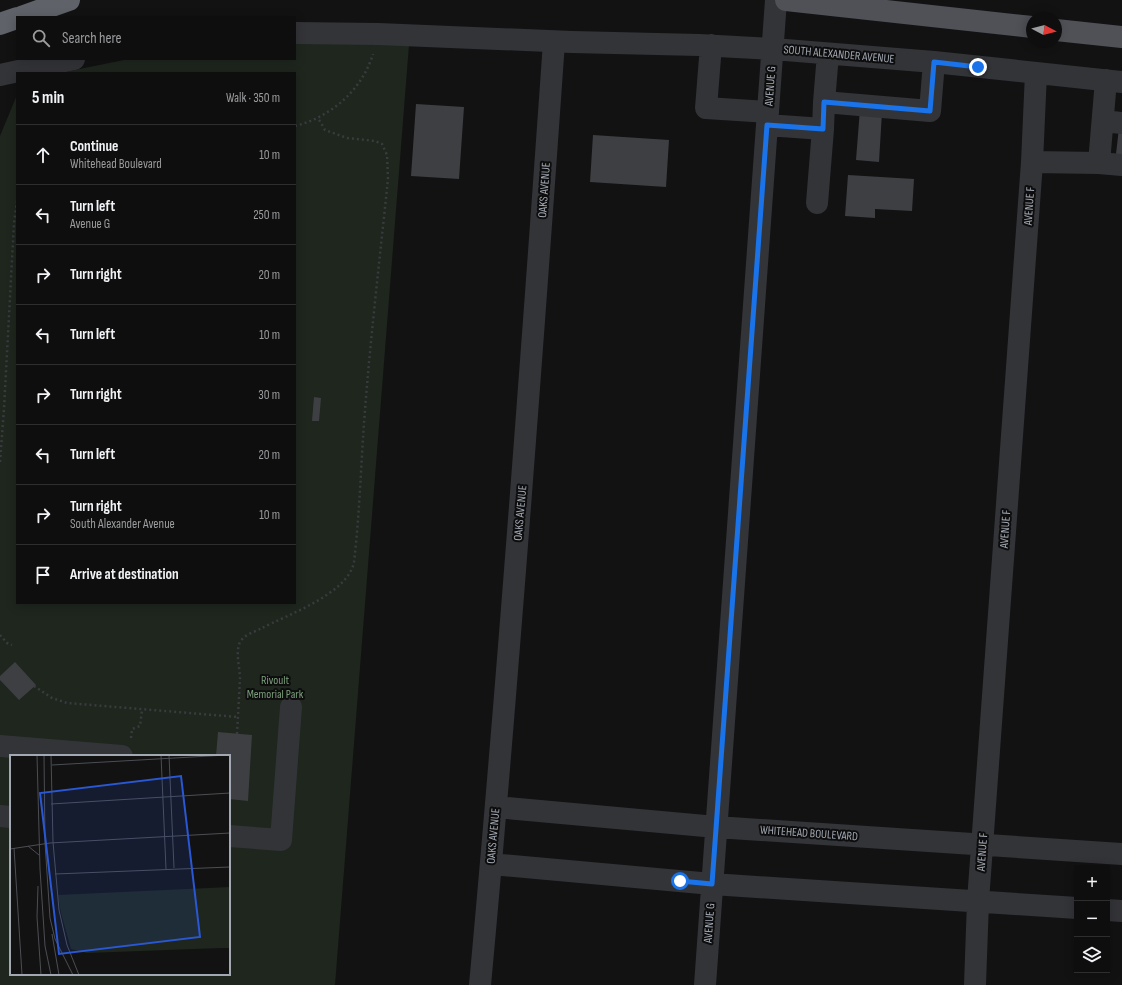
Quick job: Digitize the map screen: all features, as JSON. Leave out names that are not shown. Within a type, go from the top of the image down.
[{"type":"highway","points":[[24,16],[69,0]]},
{"type":"highway","points":[[0,24],[16,18]]},
{"type":"main road","points":[[786,0],[1026,26]]},
{"type":"main road","points":[[1062,31],[1122,37]]},
{"type":"street","name":"AVENUE G","points":[[705,985],[776,0]]},
{"type":"street","name":"SOUTH ALEXANDER AVENUE","points":[[296,33],[378,34],[554,42],[772,49],[934,62],[1114,81]]},
{"type":"street","name":"OAKS AVENUE","points":[[480,985],[530,389],[554,42]]},
{"type":"street","points":[[711,46],[706,108],[823,129]]},
{"type":"street","points":[[817,203],[828,54]]},
{"type":"street","points":[[0,75],[69,60]]},
{"type":"street","points":[[824,102],[930,111],[934,62]]},
{"type":"street","name":"AVENUE F","points":[[974,985],[978,901],[1032,162],[1036,73]]},
{"type":"street","points":[[1098,163],[1112,122],[1114,81]]},
{"type":"street","points":[[1032,162],[1122,165]]},
{"type":"street","points":[[230,836],[281,840],[291,707]]},
{"type":"street","points":[[0,746],[110,755]]},
{"type":"street","name":"WHITEHEAD BOULEVARD","points":[[496,807],[716,827],[1122,854]]},
{"type":"street","points":[[0,816],[10,817]]},
{"type":"street","points":[[491,864],[712,884],[1074,908]]},
{"type":"street","points":[[1110,910],[1122,911]]},
{"type":"path","points":[[296,126],[318,118],[333,109],[353,90],[368,67],[378,34]]},
{"type":"path","points":[[237,734],[240,677],[238,648],[242,640],[267,626],[300,611],[339,586],[348,577],[354,562],[366,399],[387,187],[388,162],[385,148],[379,142],[348,138],[325,130],[318,118]]},
{"type":"path","points":[[0,462],[16,208]]},
{"type":"path","points":[[0,635],[7,643],[12,645]]},
{"type":"path","points":[[34,686],[52,698],[67,703],[238,718]]},
{"type":"path","points":[[132,729],[140,726],[142,710]]},
{"type":"green space","name":"Rivoult Memorial Park","points":[[296,43],[409,45],[335,985],[0,985],[0,136],[16,97],[16,604],[296,604],[296,72],[65,72],[124,60],[296,60]]},
{"type":"building","points":[[416,104],[464,107],[459,179],[411,176]]},
{"type":"building","points":[[860,109],[882,112],[879,162],[856,160]]},
{"type":"building","points":[[1119,128],[1122,129],[1122,155],[1116,154]]},
{"type":"building","points":[[593,135],[669,140],[666,187],[590,182]]},
{"type":"building","points":[[848,175],[914,179],[912,211],[875,209],[875,218],[845,216]]},
{"type":"building","points":[[314,397],[321,398],[319,421],[312,421]]},
{"type":"building","points":[[15,662],[36,685],[19,700],[0,680],[0,676]]},
{"type":"building","points":[[218,732],[252,735],[248,801],[230,799],[230,755],[216,755]]},
{"type":"route","points":[[680,881],[712,884],[767,125],[823,129],[824,102],[930,111],[934,62],[978,67]]}]
